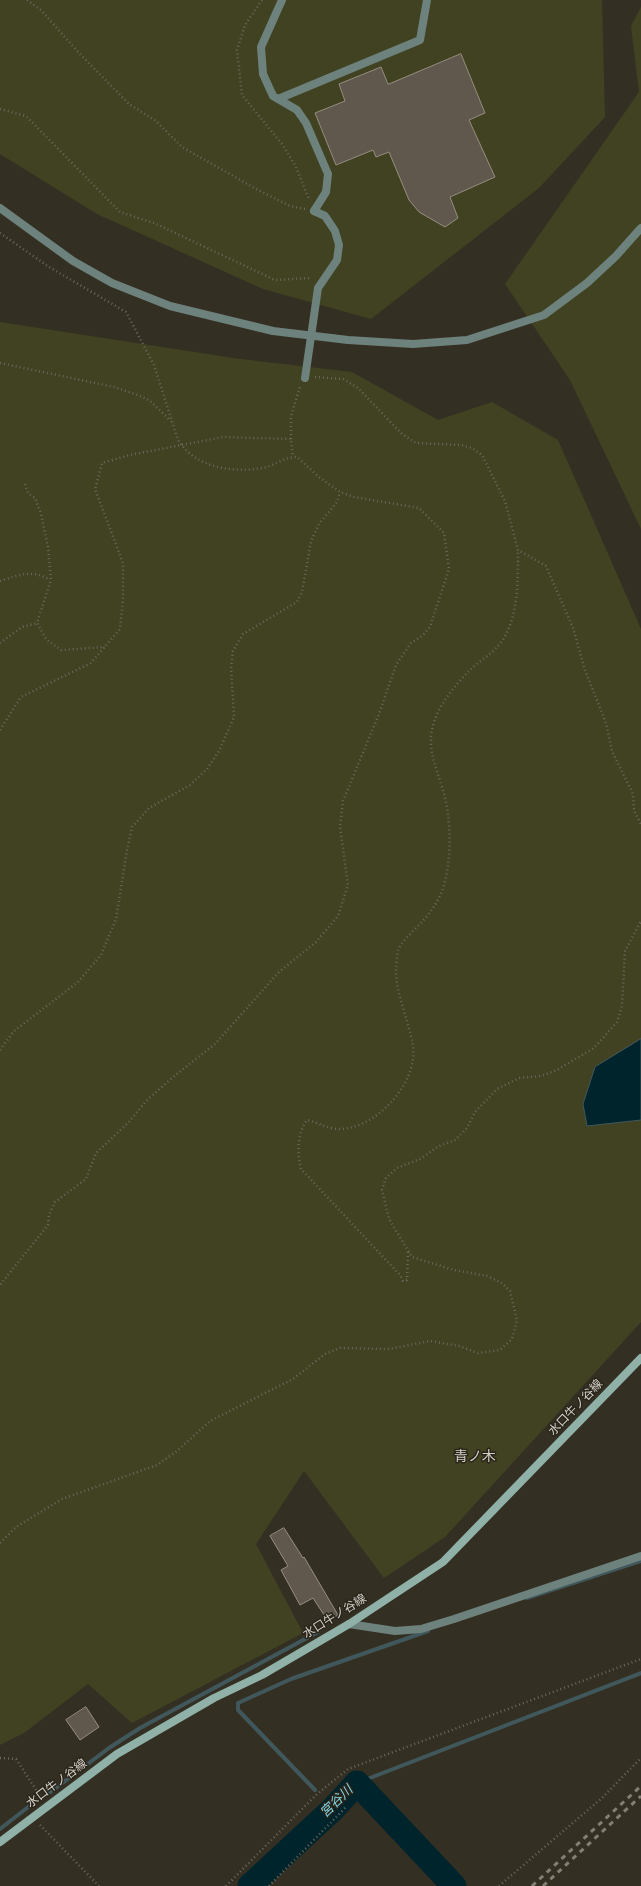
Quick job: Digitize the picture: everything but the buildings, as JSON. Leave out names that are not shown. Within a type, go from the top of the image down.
[{"type":"main road","name":"水口牛ノ谷線","points":[[0,1842],[117,1754],[214,1698],[262,1675],[348,1624],[443,1562],[641,1358]]},
{"type":"street","points":[[282,0],[260,47],[263,74],[273,96],[297,110],[306,123],[328,174],[326,192],[314,211],[325,216],[335,231],[338,245],[337,260],[318,288],[305,378]]},
{"type":"street","points":[[278,99],[420,40],[428,0]]},
{"type":"street","points":[[0,208],[73,261],[112,283],[170,306],[273,331],[348,340],[413,344],[467,340],[544,315],[587,283],[616,256],[641,228]]},
{"type":"street","points":[[348,1624],[395,1631],[422,1629],[641,1556]]},
{"type":"path","points":[[27,0],[41,10],[79,53],[129,104],[156,121],[182,147],[290,206],[314,211]]},
{"type":"path","points":[[262,0],[245,24],[236,50],[242,95],[282,144],[295,166],[314,211]]},
{"type":"path","points":[[0,108],[26,116],[120,212],[154,223],[275,280],[304,280],[328,274]]},
{"type":"path","points":[[0,233],[49,267],[126,312],[154,365],[180,444],[201,462],[222,469],[263,468],[293,457],[297,457],[319,477],[340,492],[419,508],[444,533],[449,570],[430,627],[423,635],[411,643],[396,665],[379,714],[343,801],[340,827],[348,885],[338,916],[316,942],[274,977],[215,1044],[172,1077],[146,1101],[129,1122],[96,1153],[86,1179],[55,1202],[49,1215],[48,1225],[0,1285]]},
{"type":"path","points":[[0,363],[114,387],[135,394],[149,400],[172,422]]},
{"type":"path","points":[[293,457],[291,416],[305,378],[343,378],[358,388],[402,434],[416,443],[461,445],[472,448],[482,456],[505,501],[518,550],[517,596],[512,621],[498,646],[470,671],[448,697],[434,722],[430,747],[442,787],[450,828],[446,880],[438,904],[408,936],[398,950],[396,969],[398,990],[413,1047],[408,1077],[396,1097],[379,1114],[356,1126],[336,1129],[308,1120],[303,1126],[298,1143],[301,1169],[400,1275],[403,1281],[407,1280],[408,1251]]},
{"type":"path","points":[[0,730],[21,697],[91,663],[120,629],[124,600],[123,562],[95,489],[102,463],[180,444],[223,437],[291,439]]},
{"type":"path","points":[[25,484],[28,493],[35,498],[41,514],[48,547],[51,580],[37,623],[46,638],[61,650],[105,647]]},
{"type":"path","points":[[0,1050],[14,1031],[78,982],[101,955],[116,918],[132,827],[149,808],[190,785],[207,769],[219,751],[234,717],[231,667],[233,651],[243,634],[297,602],[302,592],[311,541],[319,524],[337,502],[340,492]]},
{"type":"path","points":[[518,550],[546,566],[573,628],[584,670],[606,724],[612,751],[633,794],[634,811],[641,824]]},
{"type":"path","points":[[0,581],[30,574],[40,574],[51,580]]},
{"type":"path","points":[[0,643],[22,628],[37,623]]},
{"type":"path","points":[[0,1543],[16,1527],[62,1499],[157,1465],[177,1451],[210,1421],[294,1379],[325,1354],[340,1348],[389,1349],[430,1341],[458,1346],[478,1353],[500,1350],[512,1339],[517,1320],[510,1291],[502,1283],[487,1276],[454,1270],[412,1257],[389,1219],[382,1190],[386,1178],[397,1168],[420,1159],[439,1146],[455,1140],[466,1128],[475,1112],[497,1089],[519,1078],[541,1076],[558,1070],[594,1048],[617,1022],[622,1006],[625,951],[641,921]]},
{"type":"path","points":[[226,1886],[316,1795],[348,1769],[641,1659]]},
{"type":"path","points":[[0,1758],[16,1759],[47,1807]]},
{"type":"path","points":[[499,1886],[602,1798],[641,1758]]},
{"type":"path","points":[[269,1886],[347,1806]]},
{"type":"path","points":[[33,1818],[99,1886]]},
{"type":"green space","points":[[0,0],[602,0],[605,117],[539,188],[371,319],[263,289],[97,214],[0,154]]},
{"type":"green space","points":[[641,7],[641,529],[570,380],[505,284],[639,92],[631,26]]},
{"type":"green space","points":[[0,322],[240,359],[352,372],[438,420],[492,402],[558,440],[641,629],[641,1322],[445,1537],[384,1578],[304,1471],[256,1544],[303,1633],[132,1723],[88,1684],[24,1733],[0,1745]]},
{"type":"water","points":[[641,1039],[641,1120],[587,1126],[583,1104],[595,1067]]},
{"type":"waterway","points":[[527,1598],[641,1561]]},
{"type":"waterway","points":[[315,1790],[238,1710],[238,1703],[291,1679],[428,1631]]},
{"type":"waterway","points":[[49,1793],[109,1748],[140,1728],[318,1632]]},
{"type":"waterway","points":[[357,1783],[641,1673]]},
{"type":"waterway","name":"宮谷川","points":[[250,1886],[333,1809],[357,1783],[454,1886]]},
{"type":"waterway","points":[[0,1829],[36,1801]]},
{"type":"railway","points":[[532,1886],[641,1786]]},
{"type":"railway","points":[[543,1886],[641,1796]]},
{"type":"district","name":"青ノ木","points":[[475,1457]]}]
